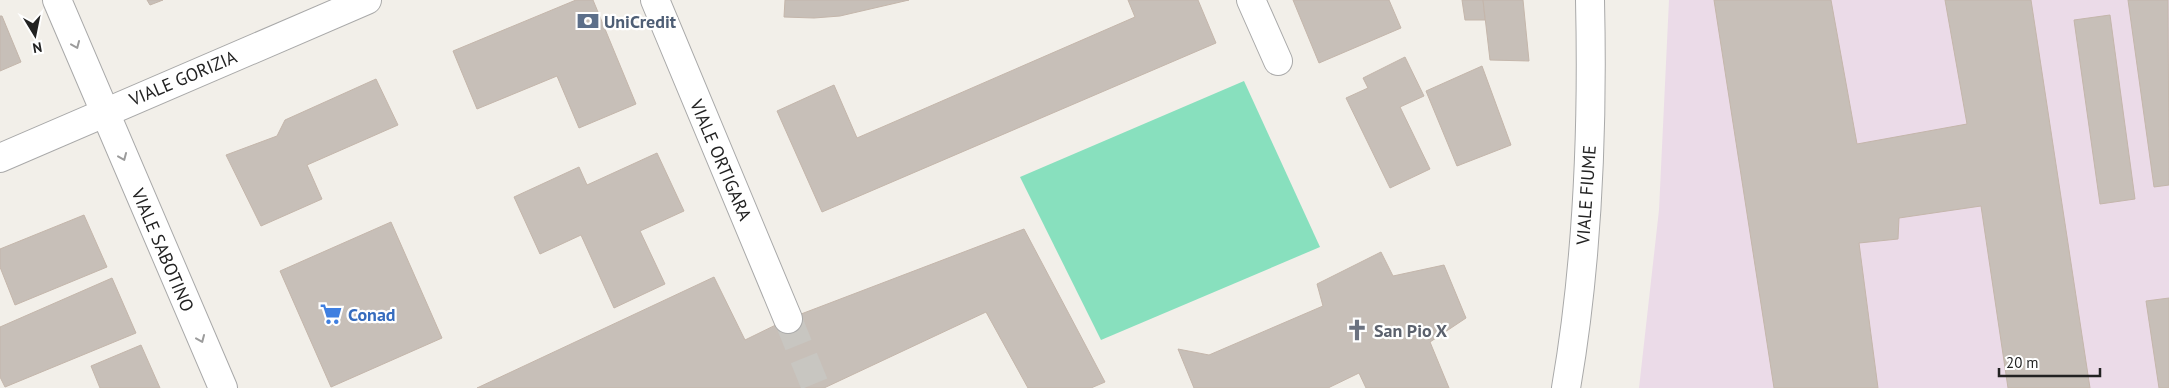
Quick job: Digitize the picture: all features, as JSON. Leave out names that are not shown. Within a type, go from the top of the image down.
[{"type":"street","name":"VIALE SABOTINO","points":[[57,0],[223,388]]},
{"type":"street","name":"VIALE GORIZIA","points":[[0,158],[367,0]]},
{"type":"street","name":"VIALE ORTIGARA","points":[[655,0],[788,319]]},
{"type":"street","points":[[1250,0],[1278,61]]},
{"type":"street","name":"VIALE FIUME","points":[[1566,388],[1579,297],[1590,120],[1590,0]]},
{"type":"shaded area","points":[[1669,0],[2169,0],[2169,388],[1639,388],[1659,210]]},
{"type":"green space","points":[[1244,81],[1320,247],[1101,340],[1020,177]]},
{"type":"building","points":[[147,0],[163,0],[150,5]]},
{"type":"building","points":[[576,0],[593,0],[636,104],[579,128],[557,76],[477,109],[453,51]]},
{"type":"building","points":[[785,0],[909,0],[840,16],[814,18],[784,17]]},
{"type":"building","points":[[1128,0],[1198,0],[1216,43],[822,212],[777,111],[834,85],[857,138],[1135,17]]},
{"type":"building","points":[[1293,0],[1389,0],[1401,28],[1319,63]]},
{"type":"building","points":[[1462,0],[1483,0],[1485,20],[1465,20]]},
{"type":"building","points":[[1483,0],[1523,0],[1529,61],[1490,60]]},
{"type":"building","points":[[1714,0],[1831,0],[1857,144],[1967,124],[1945,0],[2031,0],[2090,388],[2008,388],[1981,206],[1899,218],[1898,239],[1859,243],[1878,388],[1774,388]]},
{"type":"building","points":[[2128,0],[2168,0],[2169,185],[2154,187]]},
{"type":"building","points":[[2110,15],[2135,199],[2100,204],[2074,20]]},
{"type":"building","points":[[0,16],[2,16],[21,62],[0,71]]},
{"type":"building","points":[[1405,57],[1424,96],[1400,107],[1430,169],[1390,188],[1346,98],[1368,88],[1363,78]]},
{"type":"building","points":[[1482,66],[1511,145],[1457,166],[1426,91]]},
{"type":"building","points":[[376,79],[398,125],[307,165],[322,199],[261,226],[226,155],[277,136],[285,120]]},
{"type":"building","points":[[657,153],[684,211],[640,231],[665,284],[614,308],[581,235],[540,254],[514,197],[579,167],[587,185]]},
{"type":"building","points":[[84,215],[107,267],[15,305],[0,267],[0,249]]},
{"type":"building","points":[[391,222],[442,338],[331,387],[280,271]]},
{"type":"building","points":[[1024,229],[1105,382],[1091,388],[1028,388],[986,312],[824,388],[477,388],[714,277],[745,340],[788,319]]},
{"type":"building","name":"San Pio X","points":[[1381,252],[1393,276],[1444,265],[1466,318],[1430,342],[1449,388],[1366,388],[1359,373],[1328,388],[1194,388],[1178,349],[1209,355],[1323,306],[1317,284]]},
{"type":"building","points":[[112,278],[136,333],[5,387],[0,377],[0,327]]},
{"type":"building","points":[[2169,298],[2169,388],[2159,388],[2146,301]]},
{"type":"building","points":[[141,345],[160,388],[100,388],[91,366]]},
{"type":"tunnel","points":[[788,319],[816,388]]},
{"type":"place","name":"UniCredit","points":[[588,21]]},
{"type":"place","name":"Conad","points":[[331,314]]},
{"type":"place","name":"San Pio X","points":[[1357,330]]}]
